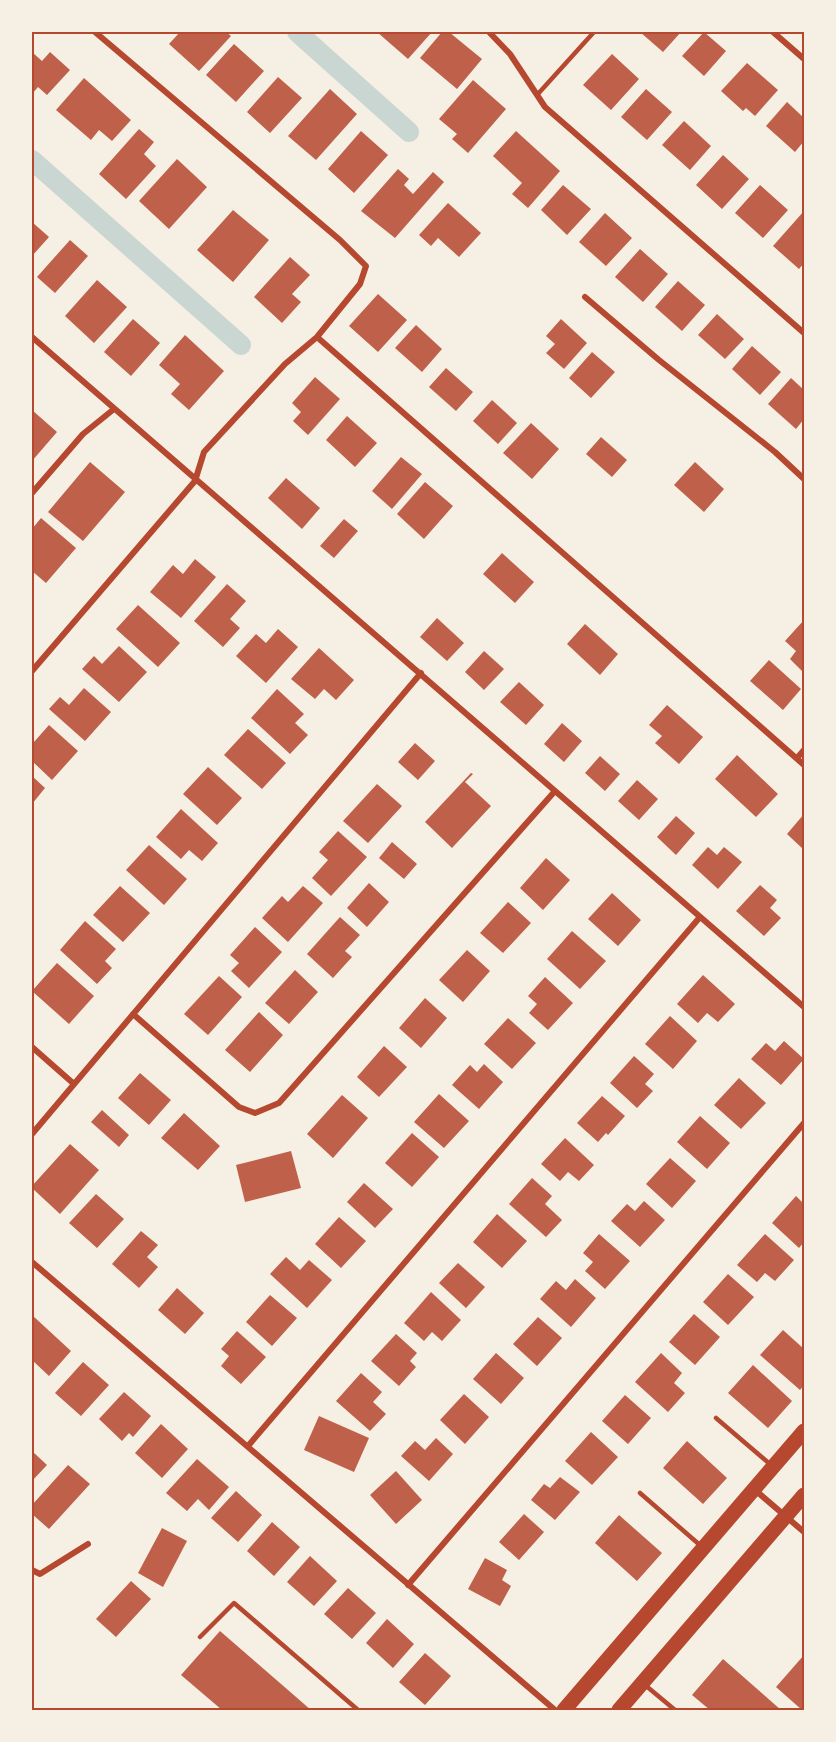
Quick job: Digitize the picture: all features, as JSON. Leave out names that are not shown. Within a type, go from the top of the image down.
[{"type":"main road","points":[[564,1710],[804,1431]]},
{"type":"main road","points":[[619,1710],[804,1495]]},
{"type":"street","points":[[32,671],[195,481],[204,452],[285,364],[317,337],[360,284],[366,266],[331,233],[95,32]]},
{"type":"street","points":[[489,32],[510,54],[545,107],[804,333]]},
{"type":"street","points":[[773,32],[804,59]]},
{"type":"street","points":[[585,297],[659,360],[776,452],[804,479]]},
{"type":"street","points":[[32,337],[195,481],[421,673],[804,1007]]},
{"type":"street","points":[[317,337],[804,765]]},
{"type":"street","points":[[32,493],[83,434],[114,409]]},
{"type":"street","points":[[32,1134],[421,673]]},
{"type":"street","points":[[797,758],[804,750]]},
{"type":"street","points":[[133,1014],[239,1107],[255,1113],[279,1103],[555,791]]},
{"type":"street","points":[[248,1446],[700,917]]},
{"type":"street","points":[[32,1047],[74,1084]]},
{"type":"street","points":[[408,1586],[804,1123]]},
{"type":"street","points":[[32,1262],[555,1710]]},
{"type":"street","points":[[754,1489],[804,1532]]},
{"type":"street","points":[[32,1570],[40,1574],[88,1544]]},
{"type":"lane","points":[[537,95],[594,32]]},
{"type":"lane","points":[[716,1418],[774,1466]]},
{"type":"lane","points":[[640,1493],[704,1548]]},
{"type":"lane","points":[[201,1637],[234,1603],[357,1710]]},
{"type":"lane","points":[[643,1683],[675,1710]]},
{"type":"building","points":[[180,32],[226,32],[231,36],[199,71],[169,44]]},
{"type":"building","points":[[377,32],[432,32],[408,59]]},
{"type":"building","points":[[442,32],[449,32],[482,59],[457,89],[420,58]]},
{"type":"building","points":[[640,32],[681,32],[663,52]]},
{"type":"building","points":[[704,32],[726,51],[704,76],[682,56]]},
{"type":"building","points":[[234,44],[264,71],[236,102],[206,75]]},
{"type":"building","points":[[32,52],[42,61],[50,52],[70,70],[47,95],[38,87],[32,94]]},
{"type":"building","points":[[612,54],[639,79],[611,110],[583,85]]},
{"type":"building","points":[[747,63],[778,90],[755,116],[746,108],[743,111],[721,91]]},
{"type":"building","points":[[278,77],[302,98],[270,133],[247,112]]},
{"type":"building","points":[[84,78],[131,120],[112,141],[99,130],[91,140],[56,110]]},
{"type":"building","points":[[473,80],[506,109],[468,153],[452,139],[457,134],[439,119]]},
{"type":"building","points":[[330,89],[357,114],[316,160],[288,136]]},
{"type":"building","points":[[646,89],[672,112],[647,140],[621,117]]},
{"type":"building","points":[[787,102],[804,118],[804,141],[795,152],[766,126]]},
{"type":"building","points":[[684,121],[711,146],[690,170],[662,145]]},
{"type":"building","points":[[139,129],[154,142],[144,154],[156,166],[126,199],[99,174]]},
{"type":"building","points":[[361,131],[388,155],[354,193],[328,169]]},
{"type":"building","points":[[516,131],[560,171],[528,208],[512,194],[522,183],[493,156]]},
{"type":"building","points":[[723,155],[749,179],[722,209],[696,185]]},
{"type":"building","points":[[177,159],[207,187],[169,229],[139,201]]},
{"type":"building","points":[[398,169],[409,179],[404,185],[413,194],[433,172],[444,182],[395,238],[361,211]]},
{"type":"building","points":[[563,185],[591,209],[567,235],[541,210]]},
{"type":"building","points":[[760,185],[788,210],[763,238],[735,213]]},
{"type":"building","points":[[448,203],[481,233],[459,257],[438,238],[431,246],[419,235]]},
{"type":"building","points":[[233,210],[269,240],[233,282],[197,250]]},
{"type":"building","points":[[804,211],[804,263],[799,269],[773,246]]},
{"type":"building","points":[[605,213],[632,238],[606,266],[579,242]]},
{"type":"building","points":[[32,222],[49,237],[32,256]]},
{"type":"building","points":[[70,240],[88,256],[55,293],[37,277]]},
{"type":"building","points":[[640,249],[668,274],[643,302],[615,277]]},
{"type":"building","points":[[290,257],[310,275],[292,294],[301,302],[282,323],[254,297]]},
{"type":"building","points":[[97,280],[127,307],[94,343],[65,316]]},
{"type":"building","points":[[678,281],[705,305],[682,331],[655,307]]},
{"type":"building","points":[[378,294],[407,320],[378,352],[349,326]]},
{"type":"building","points":[[717,314],[744,339],[725,359],[698,335]]},
{"type":"building","points":[[133,319],[160,343],[131,376],[104,352]]},
{"type":"building","points":[[561,319],[587,343],[564,369],[546,353],[555,344],[546,336]]},
{"type":"building","points":[[416,325],[442,349],[422,372],[395,348]]},
{"type":"building","points":[[185,335],[224,371],[189,410],[171,394],[180,384],[159,365]]},
{"type":"building","points":[[752,346],[781,372],[760,395],[732,369]]},
{"type":"building","points":[[592,352],[615,372],[591,398],[569,378]]},
{"type":"building","points":[[446,368],[473,392],[456,411],[429,387]]},
{"type":"building","points":[[315,377],[340,399],[308,435],[293,421],[301,412],[292,403]]},
{"type":"building","points":[[791,378],[804,390],[804,419],[796,429],[768,404]]},
{"type":"building","points":[[492,400],[517,423],[498,444],[473,421]]},
{"type":"building","points":[[32,410],[57,432],[32,461]]},
{"type":"building","points":[[347,416],[377,443],[355,467],[326,440]]},
{"type":"building","points":[[531,423],[559,449],[532,479],[503,453]]},
{"type":"building","points":[[601,437],[627,460],[612,477],[586,454]]},
{"type":"building","points":[[401,457],[422,474],[392,509],[372,491]]},
{"type":"building","points":[[90,462],[125,492],[83,541],[48,512]]},
{"type":"building","points":[[695,462],[724,489],[704,512],[674,485]]},
{"type":"building","points":[[286,478],[320,508],[302,529],[268,498]]},
{"type":"building","points":[[425,482],[453,506],[424,539],[397,514]]},
{"type":"building","points":[[41,518],[76,548],[46,583],[32,571],[32,529]]},
{"type":"building","points":[[344,519],[358,531],[334,558],[320,546]]},
{"type":"building","points":[[502,553],[534,582],[515,603],[483,574]]},
{"type":"building","points":[[195,559],[216,577],[181,618],[150,592],[173,565],[183,574]]},
{"type":"building","points":[[227,584],[246,601],[230,619],[240,628],[223,647],[194,621]]},
{"type":"building","points":[[138,605],[180,643],[158,667],[116,629]]},
{"type":"building","points":[[437,618],[464,643],[447,661],[420,637]]},
{"type":"building","points":[[804,620],[804,673],[790,659],[796,651],[785,641]]},
{"type":"building","points":[[585,624],[618,654],[600,675],[567,644]]},
{"type":"building","points":[[278,629],[298,647],[266,683],[236,656],[256,634],[266,643]]},
{"type":"building","points":[[119,646],[147,672],[119,702],[82,669],[94,656],[102,664]]},
{"type":"building","points":[[319,648],[354,680],[336,700],[324,689],[315,699],[291,679]]},
{"type":"building","points":[[484,651],[504,669],[484,690],[465,672]]},
{"type":"building","points":[[769,660],[801,689],[783,710],[750,681]]},
{"type":"building","points":[[519,682],[544,705],[526,725],[500,702]]},
{"type":"building","points":[[84,688],[111,712],[85,741],[49,709],[60,697],[69,705]]},
{"type":"building","points":[[277,689],[304,714],[295,723],[308,735],[290,754],[251,718]]},
{"type":"building","points":[[667,705],[703,737],[679,764],[655,743],[662,736],[649,725]]},
{"type":"building","points":[[562,723],[582,741],[564,762],[544,744]]},
{"type":"building","points":[[49,725],[78,751],[52,780],[32,761],[32,740],[34,742]]},
{"type":"building","points":[[248,729],[286,763],[262,789],[224,755]]},
{"type":"building","points":[[415,743],[435,761],[418,780],[398,762]]},
{"type":"building","points":[[737,755],[778,794],[756,817],[715,779]]},
{"type":"building","points":[[600,756],[620,774],[605,791],[585,773]]},
{"type":"building","points":[[208,767],[242,798],[217,825],[183,794]]},
{"type":"building","points":[[471,773],[473,774],[465,782],[491,806],[452,848],[425,822]]},
{"type":"building","points":[[32,776],[45,788],[32,804]]},
{"type":"building","points":[[637,780],[658,799],[639,820],[618,801]]},
{"type":"building","points":[[377,784],[402,806],[368,843],[343,821]]},
{"type":"building","points":[[181,809],[218,843],[202,861],[189,850],[181,859],[156,837]]},
{"type":"building","points":[[804,814],[804,850],[787,834]]},
{"type":"building","points":[[676,816],[695,833],[676,855],[657,837]]},
{"type":"building","points":[[338,831],[367,857],[331,896],[312,878],[328,860],[319,852]]},
{"type":"building","points":[[392,842],[417,864],[404,879],[379,858]]},
{"type":"building","points":[[149,845],[187,879],[164,905],[126,870]]},
{"type":"building","points":[[708,847],[717,855],[724,847],[742,862],[718,889],[692,865]]},
{"type":"building","points":[[546,858],[570,880],[543,910],[520,888]]},
{"type":"building","points":[[369,883],[389,902],[367,927],[347,908]]},
{"type":"building","points":[[760,885],[777,900],[770,908],[781,918],[764,936],[736,911]]},
{"type":"building","points":[[120,886],[150,913],[123,942],[93,915]]},
{"type":"building","points":[[303,886],[323,903],[288,942],[262,918],[282,896],[288,902]]},
{"type":"building","points":[[612,893],[641,920],[618,946],[588,919]]},
{"type":"building","points":[[508,902],[531,923],[503,953],[480,933]]},
{"type":"building","points":[[340,917],[360,935],[345,951],[352,957],[333,978],[307,954]]},
{"type":"building","points":[[85,921],[116,949],[105,961],[112,968],[97,984],[60,950]]},
{"type":"building","points":[[255,927],[282,952],[249,988],[231,971],[239,963],[230,955]]},
{"type":"building","points":[[572,931],[606,961],[580,989],[547,959]]},
{"type":"building","points":[[467,950],[490,971],[463,1002],[439,980]]},
{"type":"building","points":[[57,963],[94,996],[69,1024],[32,991]]},
{"type":"building","points":[[295,970],[318,992],[289,1024],[265,1003]]},
{"type":"building","points":[[703,975],[735,1004],[718,1022],[707,1013],[698,1023],[677,1004]]},
{"type":"building","points":[[219,976],[242,997],[208,1035],[184,1014]]},
{"type":"building","points":[[545,977],[573,1003],[548,1030],[529,1013],[537,1004],[528,996]]},
{"type":"building","points":[[425,998],[447,1018],[421,1048],[399,1028]]},
{"type":"building","points":[[259,1012],[283,1035],[250,1072],[225,1050]]},
{"type":"building","points":[[670,1016],[697,1041],[673,1069],[645,1044]]},
{"type":"building","points":[[508,1018],[536,1043],[512,1069],[484,1044]]},
{"type":"building","points":[[784,1041],[804,1059],[781,1085],[751,1059],[766,1043],[775,1051]]},
{"type":"building","points":[[384,1046],[407,1067],[379,1097],[357,1077]]},
{"type":"building","points":[[634,1056],[654,1074],[645,1084],[653,1091],[637,1108],[610,1083]]},
{"type":"building","points":[[484,1064],[503,1082],[479,1109],[452,1085],[470,1065],[477,1072]]},
{"type":"building","points":[[140,1073],[171,1100],[149,1125],[118,1098]]},
{"type":"building","points":[[739,1078],[766,1103],[741,1129],[714,1105]]},
{"type":"building","points":[[439,1094],[469,1121],[444,1148],[414,1122]]},
{"type":"building","points":[[342,1095],[368,1118],[333,1158],[307,1134]]},
{"type":"building","points":[[602,1096],[625,1116],[608,1135],[606,1133],[598,1142],[577,1123]]},
{"type":"building","points":[[102,1110],[129,1135],[119,1147],[91,1122]]},
{"type":"building","points":[[184,1113],[220,1146],[198,1170],[161,1138]]},
{"type":"building","points":[[700,1116],[730,1143],[707,1169],[677,1142]]},
{"type":"building","points":[[412,1133],[439,1157],[412,1187],[385,1163]]},
{"type":"building","points":[[565,1138],[594,1165],[579,1181],[568,1172],[560,1181],[541,1164]]},
{"type":"building","points":[[70,1144],[99,1170],[60,1214],[32,1186]]},
{"type":"building","points":[[291,1151],[301,1188],[245,1202],[236,1165]]},
{"type":"building","points":[[670,1158],[696,1181],[672,1208],[646,1184]]},
{"type":"building","points":[[532,1178],[552,1196],[545,1204],[562,1220],[546,1237],[509,1204]]},
{"type":"building","points":[[364,1183],[393,1209],[375,1228],[347,1202]]},
{"type":"building","points":[[96,1194],[124,1219],[97,1248],[69,1223]]},
{"type":"building","points":[[796,1196],[804,1204],[804,1242],[799,1248],[772,1223]]},
{"type":"building","points":[[644,1201],[665,1220],[640,1247],[611,1221],[627,1204],[635,1211]]},
{"type":"building","points":[[497,1214],[527,1241],[502,1268],[473,1242]]},
{"type":"building","points":[[339,1217],[366,1241],[341,1268],[315,1244]]},
{"type":"building","points":[[141,1231],[158,1245],[147,1257],[158,1267],[139,1288],[112,1264]]},
{"type":"building","points":[[599,1234],[630,1261],[605,1289],[585,1271],[593,1262],[583,1253]]},
{"type":"building","points":[[765,1234],[794,1260],[775,1281],[765,1273],[757,1282],[737,1265]]},
{"type":"building","points":[[286,1257],[300,1270],[309,1260],[332,1280],[307,1308],[270,1274]]},
{"type":"building","points":[[458,1263],[485,1287],[466,1308],[439,1283]]},
{"type":"building","points":[[728,1274],[754,1297],[728,1325],[703,1302]]},
{"type":"building","points":[[575,1279],[596,1298],[571,1327],[540,1299],[556,1281],[566,1290]]},
{"type":"building","points":[[177,1288],[204,1313],[185,1334],[158,1310]]},
{"type":"building","points":[[431,1292],[461,1320],[442,1341],[432,1332],[424,1341],[404,1323]]},
{"type":"building","points":[[270,1295],[297,1318],[272,1346],[246,1322]]},
{"type":"building","points":[[694,1314],[720,1337],[695,1365],[669,1342]]},
{"type":"building","points":[[32,1315],[71,1351],[49,1376],[32,1360]]},
{"type":"building","points":[[538,1317],[562,1338],[537,1366],[513,1344]]},
{"type":"building","points":[[783,1330],[804,1349],[804,1385],[800,1390],[760,1355]]},
{"type":"building","points":[[237,1331],[266,1357],[241,1384],[221,1366],[229,1356],[221,1349]]},
{"type":"building","points":[[396,1334],[417,1353],[410,1361],[416,1367],[399,1386],[371,1361]]},
{"type":"building","points":[[496,1353],[524,1378],[501,1404],[473,1379]]},
{"type":"building","points":[[661,1353],[682,1373],[674,1383],[685,1393],[668,1412],[635,1382]]},
{"type":"building","points":[[83,1362],[109,1385],[81,1416],[55,1393]]},
{"type":"building","points":[[753,1365],[792,1401],[768,1428],[728,1393]]},
{"type":"building","points":[[361,1373],[382,1392],[373,1402],[386,1414],[370,1431],[336,1401]]},
{"type":"building","points":[[124,1392],[151,1416],[133,1437],[129,1433],[122,1441],[99,1419]]},
{"type":"building","points":[[464,1394],[489,1417],[465,1444],[440,1420]]},
{"type":"building","points":[[625,1395],[651,1418],[628,1444],[602,1421]]},
{"type":"building","points":[[319,1416],[369,1438],[354,1472],[304,1450]]},
{"type":"building","points":[[161,1424],[188,1449],[162,1478],[135,1453]]},
{"type":"building","points":[[591,1432],[618,1457],[592,1485],[565,1461]]},
{"type":"building","points":[[436,1438],[453,1454],[429,1481],[401,1456],[415,1441],[425,1450]]},
{"type":"building","points":[[687,1441],[727,1478],[703,1504],[663,1468]]},
{"type":"building","points":[[32,1451],[47,1465],[32,1481]]},
{"type":"building","points":[[197,1459],[229,1487],[209,1510],[198,1499],[187,1511],[166,1493]]},
{"type":"building","points":[[68,1465],[90,1484],[49,1529],[32,1514],[32,1505]]},
{"type":"building","points":[[396,1471],[422,1500],[396,1524],[370,1495]]},
{"type":"building","points":[[560,1477],[580,1492],[555,1520],[531,1500],[544,1484],[550,1488]]},
{"type":"building","points":[[236,1491],[262,1515],[238,1542],[211,1518]]},
{"type":"building","points":[[524,1514],[544,1532],[519,1560],[499,1542]]},
{"type":"building","points":[[619,1515],[662,1553],[637,1581],[595,1543]]},
{"type":"building","points":[[272,1522],[300,1547],[274,1576],[247,1551]]},
{"type":"building","points":[[162,1528],[187,1541],[163,1587],[138,1573]]},
{"type":"building","points":[[310,1556],[337,1581],[314,1606],[287,1582]]},
{"type":"building","points":[[485,1558],[507,1570],[502,1580],[511,1586],[500,1606],[468,1589]]},
{"type":"building","points":[[131,1581],[151,1599],[116,1637],[96,1619]]},
{"type":"building","points":[[348,1588],[376,1613],[352,1639],[324,1614]]},
{"type":"building","points":[[387,1619],[414,1644],[393,1668],[366,1643]]},
{"type":"building","points":[[220,1631],[311,1710],[222,1710],[181,1675]]},
{"type":"building","points":[[425,1653],[451,1676],[425,1705],[399,1682]]},
{"type":"building","points":[[804,1655],[804,1710],[802,1710],[776,1687]]},
{"type":"building","points":[[723,1659],[781,1710],[710,1710],[692,1695]]},
{"type":"waterway","points":[[297,32],[409,132]]},
{"type":"waterway","points":[[32,160],[241,345]]}]
